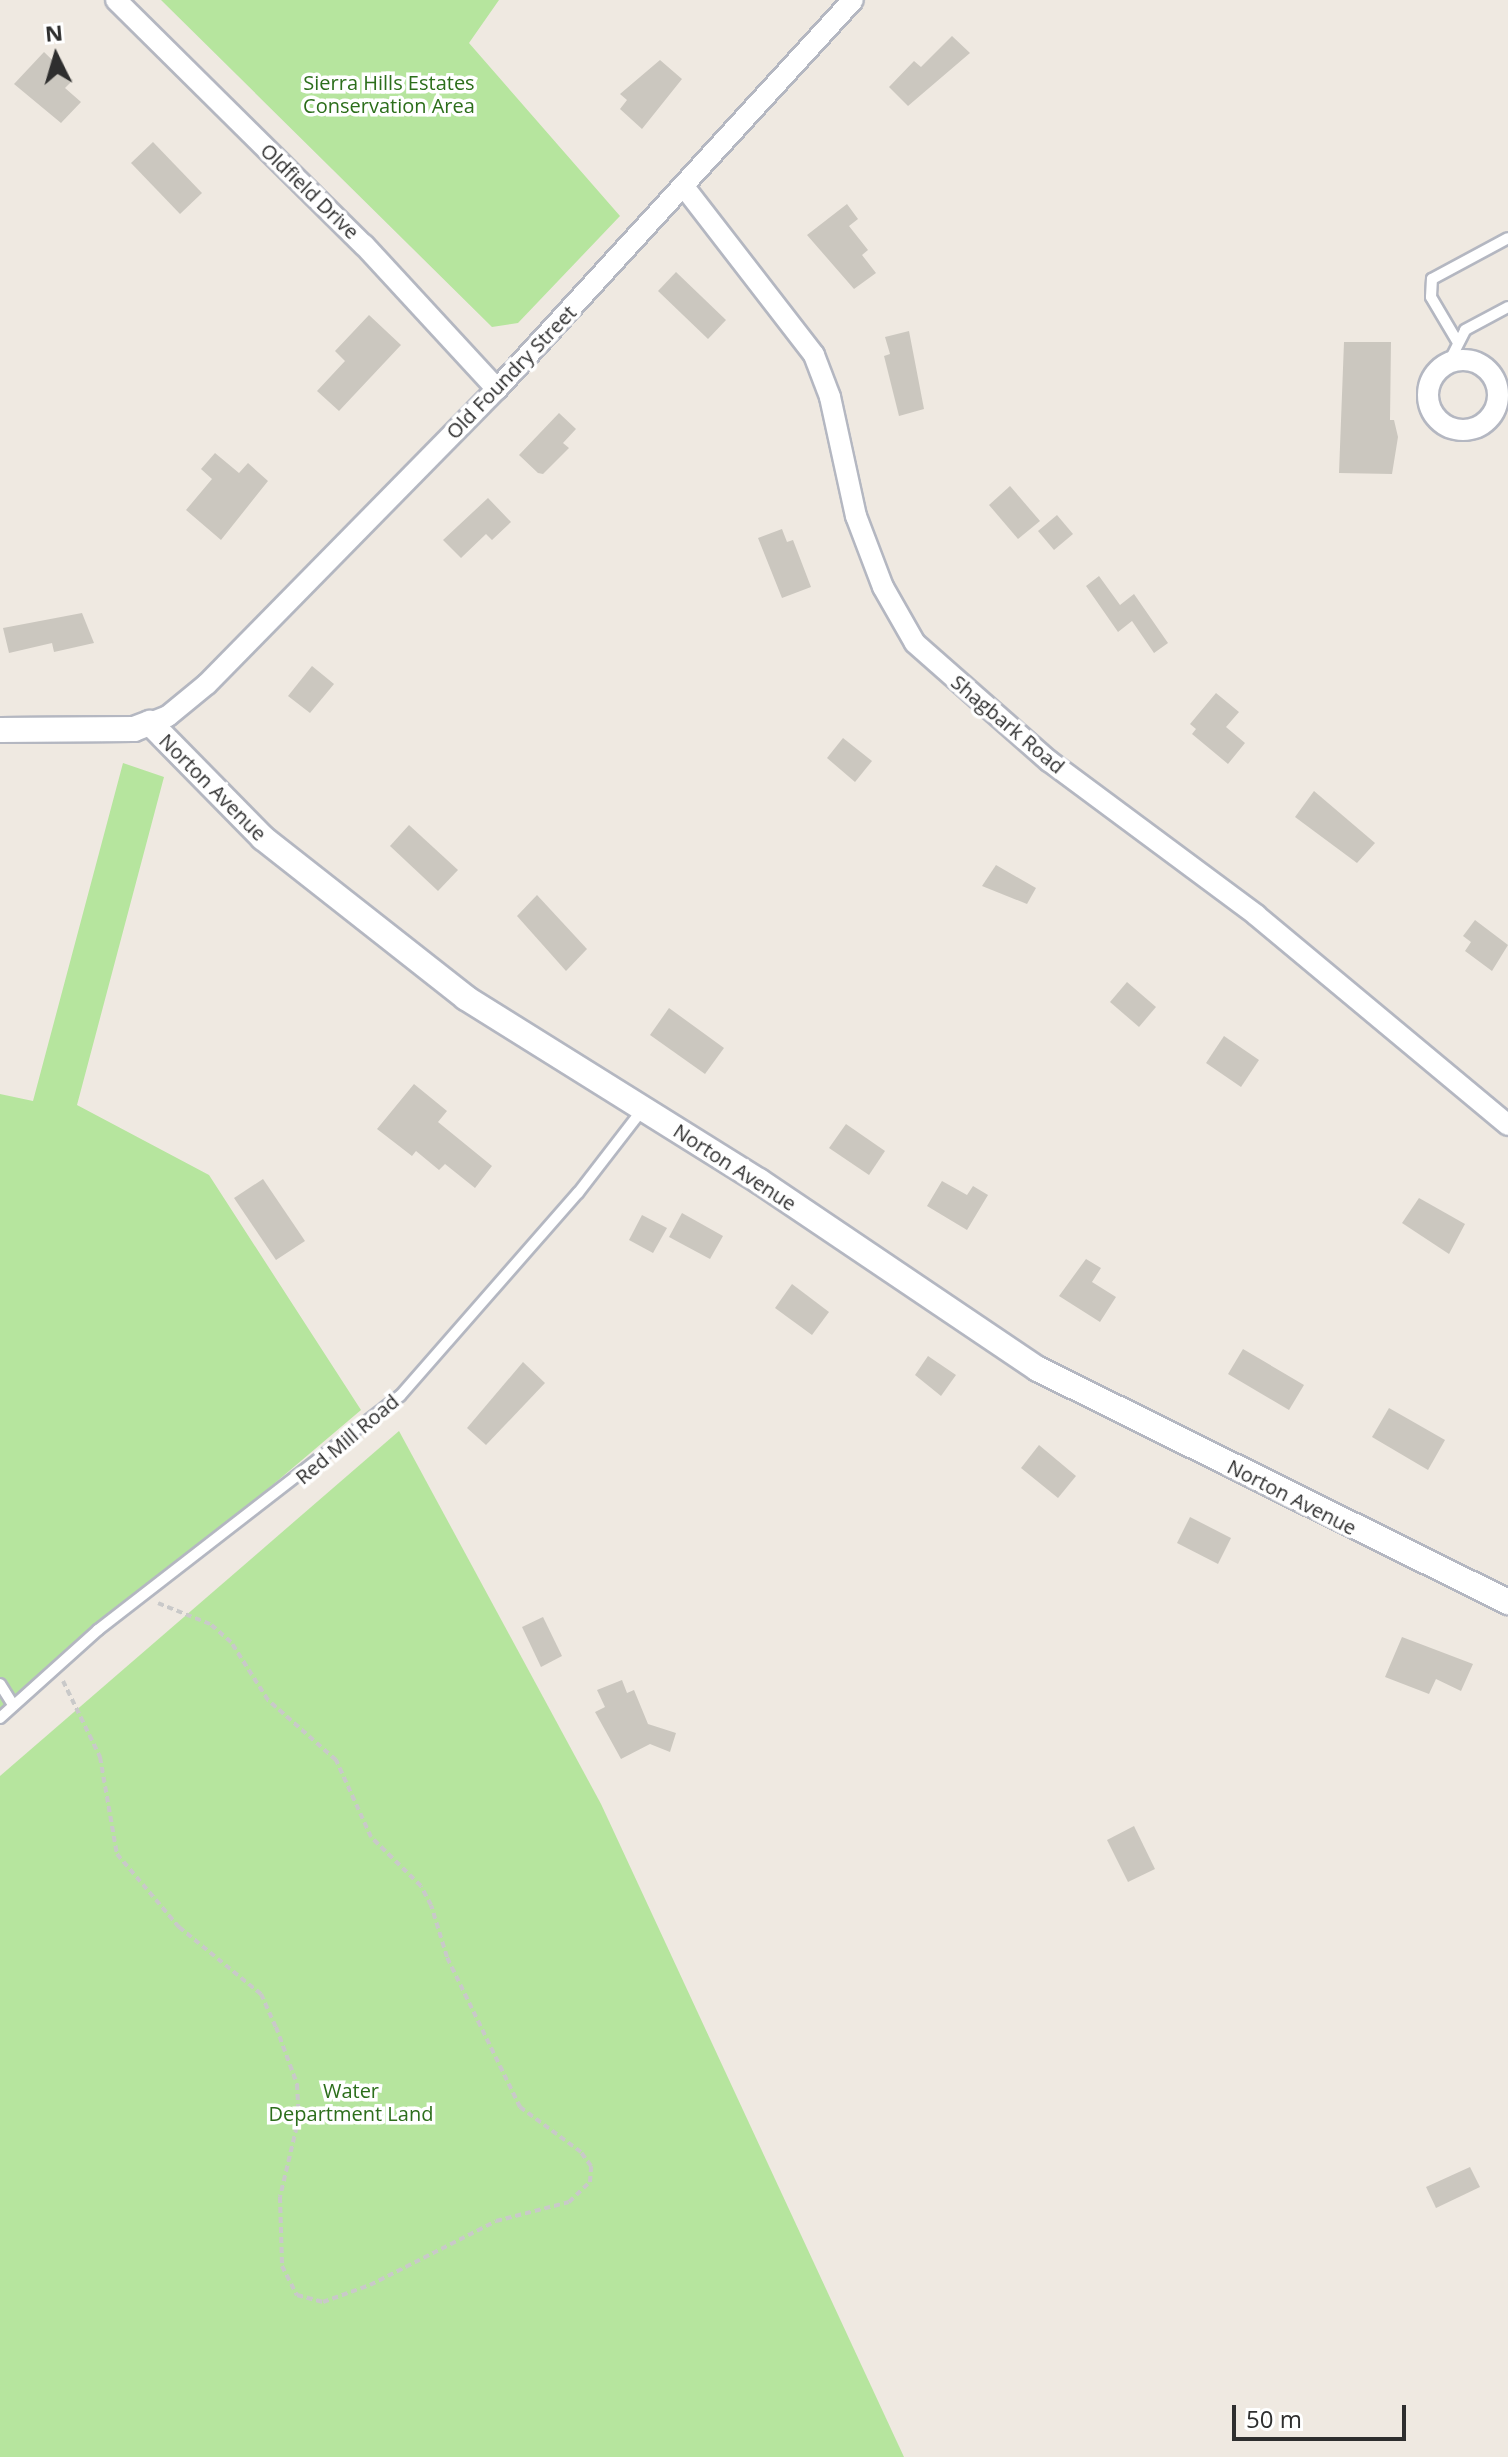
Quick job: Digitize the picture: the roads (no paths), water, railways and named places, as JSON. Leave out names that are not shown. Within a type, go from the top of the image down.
[{"type":"street","name":"Oldfield Drive","points":[[116,0],[364,245],[497,389]]},
{"type":"street","name":"Old Foundry Street","points":[[150,723],[168,716],[207,684],[497,389],[685,188],[853,0]]},
{"type":"street","name":"Shagbark Road","points":[[685,188],[814,355],[830,397],[856,516],[883,587],[915,643],[1049,761],[1256,915],[1508,1125]]},
{"type":"street","points":[[1468,361],[1500,374],[1498,400],[1487,421],[1477,427],[1453,429],[1442,423],[1429,404],[1431,380],[1448,364],[1468,361]]},
{"type":"street","name":"Norton Avenue","points":[[0,730],[134,729],[150,723],[263,838],[443,980],[1038,1369],[1508,1602]]},
{"type":"lane","points":[[1457,341],[1431,297],[1432,279],[1508,238]]},
{"type":"lane","points":[[1448,364],[1465,330],[1508,307]]},
{"type":"lane","name":"Red Mill Road","points":[[0,1718],[55,1665],[140,1596],[294,1482],[400,1396],[578,1193],[643,1108]]},
{"type":"lane","points":[[0,1684],[13,1705]]},
{"type":"park label","name":"Sierra Hills Estates Conservation Area","points":[[389,94]]},
{"type":"park label","name":"Water Department Land","points":[[351,2102]]}]
